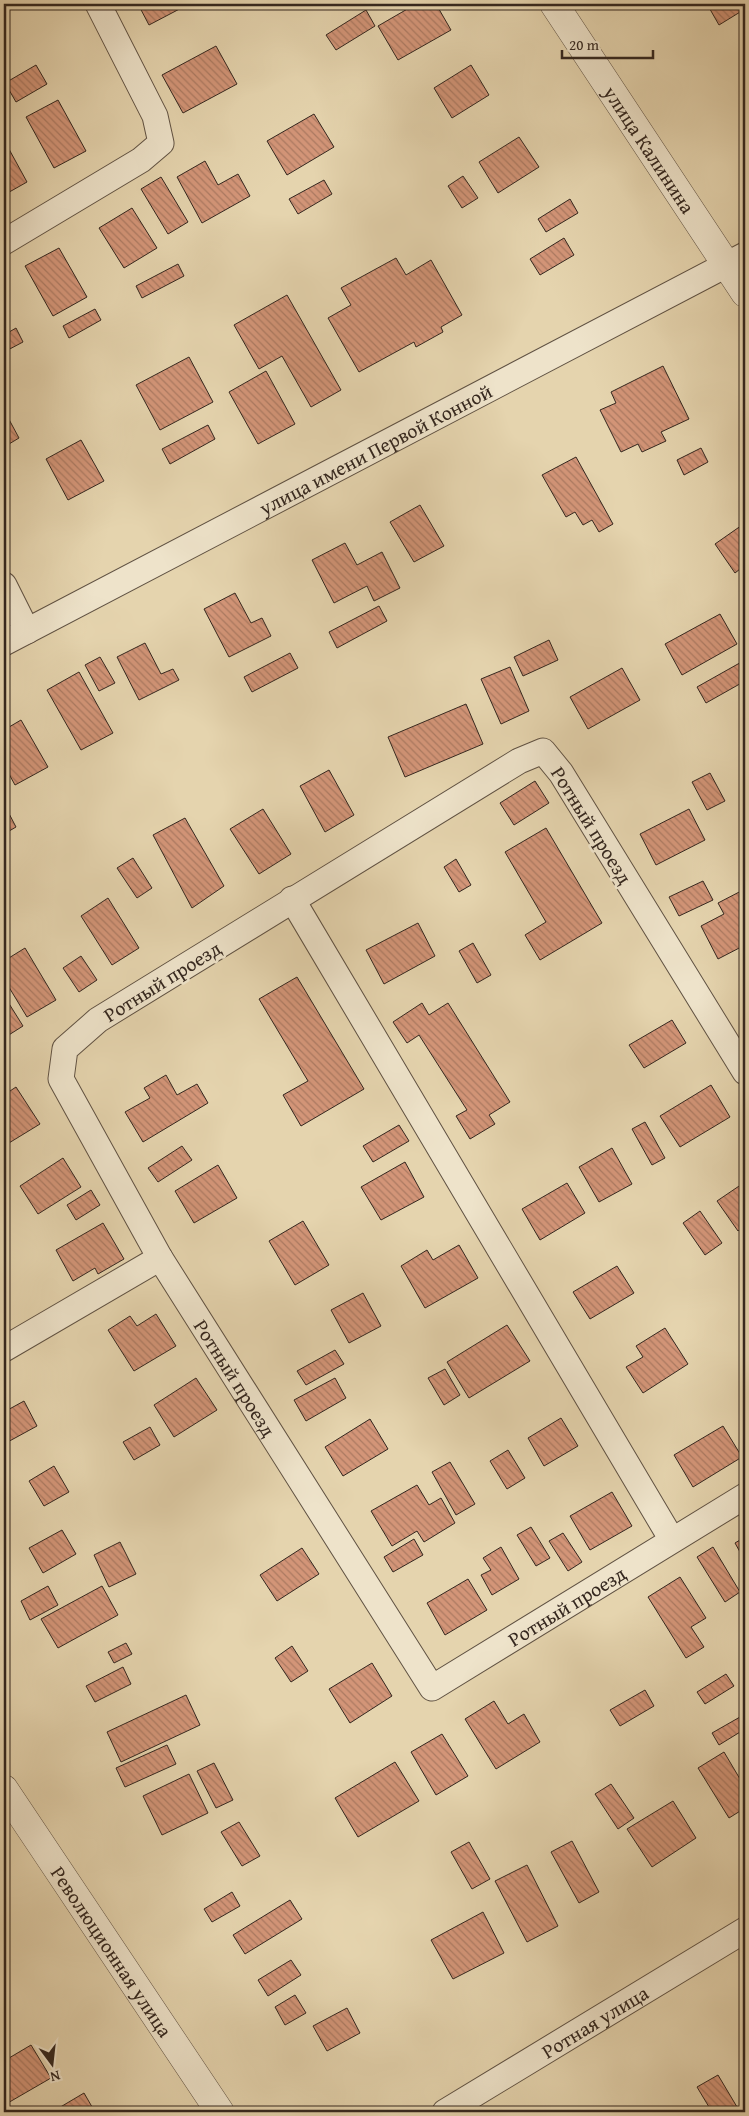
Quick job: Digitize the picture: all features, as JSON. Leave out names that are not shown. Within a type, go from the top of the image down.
[{"type":"street","points":[[4,242],[141,160],[161,142],[155,116],[98,4]]},
{"type":"street","name":"улица Калинина","points":[[554,4],[736,260],[745,293]]},
{"type":"street","name":"улица имени Первой Конной","points":[[4,643],[736,260]]},
{"type":"street","points":[[4,585],[27,631]]},
{"type":"street","name":"Ротный проезд","points":[[745,1072],[561,773],[543,751],[519,761],[98,1020],[65,1049],[61,1079],[160,1258],[432,1688],[745,1496]]},
{"type":"street","points":[[292,899],[672,1540]]},
{"type":"street","points":[[4,1349],[160,1258]]},
{"type":"street","name":"Революционная улица","points":[[4,1789],[220,2112]]},
{"type":"street","name":"Ротная улица","points":[[445,2112],[745,1930]]},
{"type":"building","points":[[138,4],[189,4],[149,25]]},
{"type":"building","points":[[416,4],[436,4],[451,30],[398,60],[378,26]]},
{"type":"building","points":[[707,4],[745,4],[745,9],[719,25]]},
{"type":"building","points":[[366,10],[375,26],[336,50],[326,35]]},
{"type":"building","points":[[216,46],[237,84],[183,113],[162,75]]},
{"type":"building","points":[[36,65],[47,84],[16,102],[5,83]]},
{"type":"building","points":[[471,65],[489,95],[452,118],[434,88]]},
{"type":"building","points":[[58,100],[86,151],[54,168],[26,117]]},
{"type":"building","points":[[314,114],[334,147],[287,175],[267,141]]},
{"type":"building","points":[[519,137],[539,167],[498,193],[479,162]]},
{"type":"building","points":[[4,140],[27,182],[4,195]]},
{"type":"building","points":[[205,161],[218,185],[238,174],[250,196],[202,223],[177,177]]},
{"type":"building","points":[[463,176],[478,198],[462,208],[448,186]]},
{"type":"building","points":[[161,177],[188,222],[168,234],[141,189]]},
{"type":"building","points":[[324,180],[332,194],[298,214],[289,199]]},
{"type":"building","points":[[570,199],[578,213],[546,232],[538,219]]},
{"type":"building","points":[[132,208],[157,248],[124,268],[99,228]]},
{"type":"building","points":[[564,238],[574,255],[540,275],[530,259]]},
{"type":"building","points":[[59,248],[87,297],[53,316],[25,266]]},
{"type":"building","points":[[396,258],[406,275],[431,260],[462,315],[441,327],[443,332],[416,347],[414,342],[359,372],[328,318],[351,305],[341,288]]},
{"type":"building","points":[[178,264],[184,276],[142,298],[136,286]]},
{"type":"building","points":[[287,295],[341,390],[311,407],[282,356],[259,369],[234,325]]},
{"type":"building","points":[[95,309],[101,320],[69,338],[63,326]]},
{"type":"building","points":[[16,328],[23,342],[4,352],[4,335]]},
{"type":"building","points":[[189,357],[213,402],[160,430],[136,385]]},
{"type":"building","points":[[663,366],[689,419],[661,432],[666,441],[642,452],[638,444],[621,452],[600,410],[616,403],[611,392]]},
{"type":"building","points":[[266,371],[295,424],[258,444],[229,392]]},
{"type":"building","points":[[4,413],[19,438],[4,447]]},
{"type":"building","points":[[208,425],[215,439],[170,464],[162,449]]},
{"type":"building","points":[[81,440],[104,481],[68,500],[46,459]]},
{"type":"building","points":[[701,448],[708,462],[684,475],[677,460]]},
{"type":"building","points":[[576,457],[613,524],[599,532],[592,520],[583,525],[575,512],[566,517],[542,475]]},
{"type":"building","points":[[420,505],[444,546],[414,562],[390,522]]},
{"type":"building","points":[[745,523],[745,565],[735,573],[715,544]]},
{"type":"building","points":[[345,543],[357,565],[382,552],[400,588],[374,601],[367,586],[334,603],[312,560]]},
{"type":"building","points":[[235,593],[251,623],[262,618],[271,636],[229,657],[204,609]]},
{"type":"building","points":[[379,606],[387,621],[337,648],[329,632]]},
{"type":"building","points":[[720,614],[737,644],[682,675],[665,644]]},
{"type":"building","points":[[549,640],[558,660],[523,676],[514,657]]},
{"type":"building","points":[[145,643],[161,674],[173,669],[179,680],[139,700],[117,657]]},
{"type":"building","points":[[290,653],[298,668],[252,692],[244,677]]},
{"type":"building","points":[[100,657],[115,683],[99,691],[85,665]]},
{"type":"building","points":[[745,660],[745,681],[706,703],[697,687]]},
{"type":"building","points":[[510,667],[529,711],[501,724],[481,679]]},
{"type":"building","points":[[622,668],[640,700],[588,729],[570,697]]},
{"type":"building","points":[[79,672],[113,733],[81,750],[47,690]]},
{"type":"building","points":[[466,704],[483,744],[405,777],[388,737]]},
{"type":"building","points":[[21,720],[48,767],[15,785],[4,765],[4,730]]},
{"type":"building","points":[[329,770],[354,815],[325,832],[300,786]]},
{"type":"building","points":[[710,773],[725,801],[707,810],[692,782]]},
{"type":"building","points":[[535,781],[549,803],[514,825],[500,803]]},
{"type":"building","points":[[4,804],[16,827],[4,834]]},
{"type":"building","points":[[263,809],[291,854],[259,874],[230,829]]},
{"type":"building","points":[[689,809],[705,840],[656,865],[640,834]]},
{"type":"building","points":[[185,818],[224,886],[192,908],[153,835]]},
{"type":"building","points":[[546,828],[602,923],[540,960],[525,935],[546,922],[505,852]]},
{"type":"building","points":[[133,858],[152,888],[137,898],[117,868]]},
{"type":"building","points":[[456,859],[471,885],[459,892],[444,867]]},
{"type":"building","points":[[703,881],[713,900],[679,916],[669,897]]},
{"type":"building","points":[[745,889],[745,945],[718,959],[701,926],[724,914],[718,903]]},
{"type":"building","points":[[108,898],[139,948],[112,965],[81,916]]},
{"type":"building","points":[[418,923],[435,956],[384,984],[366,950]]},
{"type":"building","points":[[473,943],[491,975],[477,983],[459,951]]},
{"type":"building","points":[[25,948],[56,1000],[27,1017],[4,979],[4,961]]},
{"type":"building","points":[[81,956],[97,980],[79,992],[63,968]]},
{"type":"building","points":[[297,977],[364,1089],[301,1126],[283,1095],[308,1081],[259,999]]},
{"type":"building","points":[[8,1002],[23,1026],[4,1038],[4,1005]]},
{"type":"building","points":[[422,1003],[429,1015],[448,1003],[510,1102],[489,1115],[495,1124],[470,1139],[456,1116],[467,1110],[419,1035],[407,1043],[393,1022]]},
{"type":"building","points":[[672,1020],[686,1043],[644,1068],[629,1045]]},
{"type":"building","points":[[166,1075],[177,1095],[197,1084],[208,1103],[143,1142],[125,1112],[150,1098],[144,1088]]},
{"type":"building","points":[[711,1085],[730,1117],[680,1147],[660,1116]]},
{"type":"building","points":[[16,1087],[40,1124],[4,1146],[4,1095]]},
{"type":"building","points":[[645,1122],[665,1158],[652,1165],[632,1129]]},
{"type":"building","points":[[399,1125],[409,1141],[373,1162],[363,1146]]},
{"type":"building","points":[[182,1146],[192,1160],[158,1182],[148,1168]]},
{"type":"building","points":[[612,1148],[632,1184],[599,1202],[579,1167]]},
{"type":"building","points":[[63,1158],[81,1187],[38,1214],[20,1186]]},
{"type":"building","points":[[405,1162],[424,1197],[381,1220],[361,1187]]},
{"type":"building","points":[[218,1165],[237,1198],[194,1223],[175,1191]]},
{"type":"building","points":[[745,1182],[745,1225],[738,1231],[717,1201]]},
{"type":"building","points":[[567,1183],[585,1213],[540,1240],[522,1209]]},
{"type":"building","points":[[91,1190],[100,1205],[76,1220],[67,1205]]},
{"type":"building","points":[[700,1211],[722,1243],[705,1255],[683,1223]]},
{"type":"building","points":[[303,1221],[329,1265],[295,1285],[269,1241]]},
{"type":"building","points":[[103,1223],[124,1259],[98,1274],[95,1268],[73,1281],[56,1250]]},
{"type":"building","points":[[459,1245],[478,1278],[425,1308],[401,1266],[427,1250],[433,1260]]},
{"type":"building","points":[[617,1266],[634,1293],[590,1319],[573,1292]]},
{"type":"building","points":[[363,1293],[381,1326],[349,1343],[331,1310]]},
{"type":"building","points":[[156,1314],[176,1346],[134,1371],[108,1330],[130,1316],[137,1326]]},
{"type":"building","points":[[507,1325],[530,1361],[469,1398],[447,1362]]},
{"type":"building","points":[[665,1328],[688,1364],[643,1393],[626,1367],[643,1357],[636,1346]]},
{"type":"building","points":[[335,1350],[344,1364],[306,1385],[297,1371]]},
{"type":"building","points":[[445,1369],[460,1395],[444,1405],[428,1378]]},
{"type":"building","points":[[196,1378],[217,1410],[174,1437],[154,1405]]},
{"type":"building","points":[[335,1378],[346,1398],[306,1421],[294,1400]]},
{"type":"building","points":[[24,1401],[37,1426],[4,1444],[4,1412]]},
{"type":"building","points":[[561,1418],[578,1446],[544,1466],[528,1438]]},
{"type":"building","points":[[370,1419],[388,1449],[343,1476],[325,1447]]},
{"type":"building","points":[[723,1426],[742,1457],[693,1487],[674,1455]]},
{"type":"building","points":[[150,1427],[160,1445],[134,1460],[123,1442]]},
{"type":"building","points":[[508,1450],[525,1478],[507,1489],[490,1461]]},
{"type":"building","points":[[450,1462],[475,1504],[456,1515],[432,1472]]},
{"type":"building","points":[[54,1466],[69,1492],[44,1506],[29,1481]]},
{"type":"building","points":[[417,1485],[429,1505],[441,1498],[455,1523],[424,1542],[417,1531],[392,1546],[371,1511]]},
{"type":"building","points":[[612,1492],[632,1526],[590,1550],[570,1516]]},
{"type":"building","points":[[531,1527],[550,1558],[536,1566],[517,1535]]},
{"type":"building","points":[[62,1530],[76,1554],[43,1573],[29,1548]]},
{"type":"building","points":[[563,1533],[582,1562],[568,1571],[549,1541]]},
{"type":"building","points":[[745,1537],[745,1561],[735,1543]]},
{"type":"building","points":[[414,1539],[423,1555],[393,1572],[384,1557]]},
{"type":"building","points":[[120,1542],[136,1574],[109,1587],[94,1555]]},
{"type":"building","points":[[501,1547],[519,1579],[492,1595],[481,1575],[491,1570],[483,1558]]},
{"type":"building","points":[[713,1547],[740,1592],[725,1602],[697,1557]]},
{"type":"building","points":[[302,1548],[319,1574],[277,1601],[260,1575]]},
{"type":"building","points":[[680,1577],[706,1618],[691,1627],[704,1647],[686,1658],[648,1597]]},
{"type":"building","points":[[468,1579],[487,1610],[445,1635],[427,1603]]},
{"type":"building","points":[[48,1586],[58,1605],[30,1620],[21,1601]]},
{"type":"building","points":[[102,1586],[118,1615],[58,1648],[41,1619]]},
{"type":"building","points":[[126,1643],[132,1654],[114,1663],[108,1652]]},
{"type":"building","points":[[292,1646],[308,1671],[291,1682],[275,1658]]},
{"type":"building","points":[[372,1663],[392,1696],[350,1723],[329,1689]]},
{"type":"building","points":[[123,1667],[131,1684],[95,1702],[86,1686]]},
{"type":"building","points":[[726,1674],[734,1686],[705,1704],[697,1692]]},
{"type":"building","points":[[645,1690],[654,1706],[620,1726],[610,1710]]},
{"type":"building","points":[[186,1695],[200,1725],[121,1762],[107,1732]]},
{"type":"building","points":[[494,1701],[508,1724],[524,1714],[540,1742],[496,1769],[465,1719]]},
{"type":"building","points":[[740,1717],[745,1729],[719,1745],[712,1733]]},
{"type":"building","points":[[442,1734],[468,1776],[436,1795],[411,1752]]},
{"type":"building","points":[[167,1745],[176,1764],[125,1787],[116,1768]]},
{"type":"building","points":[[724,1752],[740,1779],[745,1776],[745,1808],[729,1818],[698,1768]]},
{"type":"building","points":[[395,1762],[419,1801],[358,1837],[335,1798]]},
{"type":"building","points":[[214,1763],[233,1800],[216,1808],[197,1771]]},
{"type":"building","points":[[189,1774],[208,1813],[162,1835],[143,1796]]},
{"type":"building","points":[[611,1784],[634,1818],[618,1829],[595,1794]]},
{"type":"building","points":[[673,1801],[696,1838],[652,1867],[627,1829]]},
{"type":"building","points":[[239,1822],[260,1856],[242,1866],[221,1832]]},
{"type":"building","points":[[572,1841],[599,1892],[579,1903],[551,1852]]},
{"type":"building","points":[[469,1842],[490,1879],[472,1889],[451,1852]]},
{"type":"building","points":[[527,1865],[558,1926],[527,1942],[495,1881]]},
{"type":"building","points":[[232,1892],[240,1906],[212,1922],[204,1909]]},
{"type":"building","points":[[290,1900],[302,1919],[245,1954],[233,1935]]},
{"type":"building","points":[[483,1912],[504,1953],[453,1979],[431,1940]]},
{"type":"building","points":[[291,1960],[301,1975],[268,1996],[258,1980]]},
{"type":"building","points":[[295,1995],[306,2013],[285,2025],[275,2007]]},
{"type":"building","points":[[347,2008],[360,2033],[327,2051],[313,2026]]},
{"type":"building","points":[[31,2045],[51,2078],[6,2104],[4,2101],[4,2061]]},
{"type":"building","points":[[718,2075],[740,2112],[712,2112],[697,2087]]},
{"type":"building","points":[[84,2093],[95,2112],[52,2112]]}]
